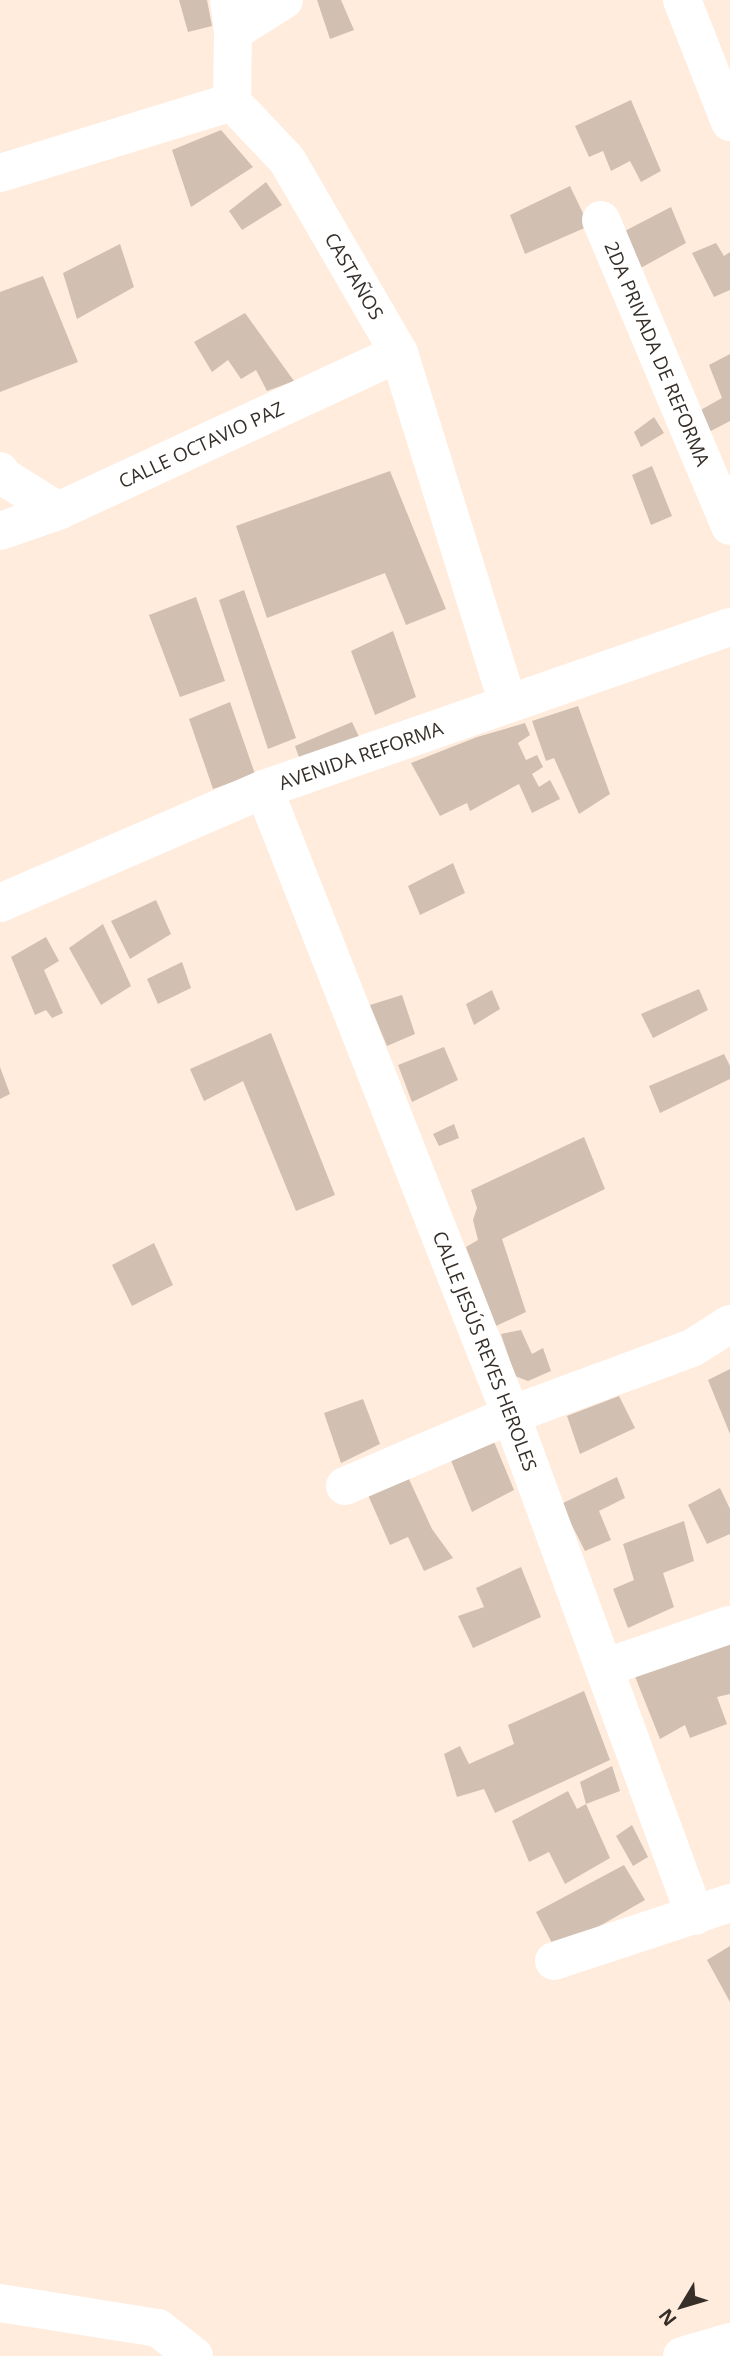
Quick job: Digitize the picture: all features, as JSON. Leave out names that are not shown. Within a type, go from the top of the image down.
[{"type":"street","points":[[0,173],[232,102],[231,16],[284,0]]},
{"type":"street","points":[[682,0],[730,122]]},
{"type":"street","name":"CASTAÑOS","points":[[232,102],[287,160],[399,353],[508,704]]},
{"type":"street","name":"2DA PRIVADA DE REFORMA","points":[[601,220],[730,526]]},
{"type":"street","name":"CALLE OCTAVIO PAZ","points":[[0,531],[58,512],[399,353]]},
{"type":"street","points":[[0,471],[1,475],[58,512]]},
{"type":"street","name":"AVENIDA REFORMA","points":[[0,903],[264,789],[730,627]]},
{"type":"street","name":"CALLE JESÚS REYES HEROLES","points":[[264,789],[511,1415],[604,1668],[713,1909]]},
{"type":"street","points":[[345,1486],[511,1415],[692,1348],[730,1324]]},
{"type":"street","points":[[604,1668],[729,1625]]},
{"type":"street","points":[[554,1961],[713,1909]]},
{"type":"street","points":[[0,2303],[158,2328],[194,2356]]},
{"type":"street","points":[[682,2356],[730,2342]]},
{"type":"building","points":[[179,0],[207,0],[212,26],[188,32]]},
{"type":"building","points":[[317,0],[341,0],[354,30],[330,39]]},
{"type":"building","points":[[631,100],[661,171],[641,182],[630,161],[611,171],[603,151],[589,157],[575,126]]},
{"type":"building","points":[[221,130],[253,167],[191,207],[172,150]]},
{"type":"building","points":[[266,182],[282,205],[242,230],[229,211]]},
{"type":"building","points":[[570,186],[589,226],[525,254],[510,215]]},
{"type":"building","points":[[671,207],[686,243],[637,270],[619,234]]},
{"type":"building","points":[[716,243],[724,256],[730,252],[730,290],[714,297],[692,253]]},
{"type":"building","points":[[120,244],[134,287],[77,319],[63,273]]},
{"type":"building","points":[[43,276],[78,362],[0,392],[0,292]]},
{"type":"building","points":[[245,313],[294,381],[267,391],[256,370],[241,379],[228,360],[212,372],[194,342]]},
{"type":"building","points":[[730,354],[730,421],[707,433],[697,412],[722,398],[709,365]]},
{"type":"building","points":[[654,417],[664,433],[641,447],[634,432]]},
{"type":"building","points":[[652,466],[672,516],[651,525],[632,475]]},
{"type":"building","points":[[390,471],[446,609],[406,625],[385,573],[267,618],[236,526]]},
{"type":"building","points":[[244,590],[296,738],[268,749],[219,600]]},
{"type":"building","points":[[196,597],[225,681],[180,697],[149,615]]},
{"type":"building","points":[[393,631],[416,697],[375,715],[351,651]]},
{"type":"building","points":[[230,702],[255,774],[213,789],[189,719]]},
{"type":"building","points":[[578,706],[610,794],[579,814],[554,758],[546,761],[532,721]]},
{"type":"building","points":[[352,722],[361,741],[302,766],[295,746]]},
{"type":"building","points":[[525,723],[530,735],[518,743],[526,760],[537,755],[543,767],[532,774],[539,787],[550,780],[560,799],[532,813],[519,784],[470,811],[467,803],[440,816],[411,763],[477,737]]},
{"type":"building","points":[[453,863],[465,893],[420,915],[408,886]]},
{"type":"building","points":[[156,900],[171,934],[130,959],[111,921]]},
{"type":"building","points":[[103,924],[131,986],[101,1005],[69,948]]},
{"type":"building","points":[[46,937],[59,961],[44,970],[63,1013],[52,1018],[46,1010],[35,1015],[11,957]]},
{"type":"building","points":[[182,962],[191,988],[158,1004],[147,979]]},
{"type":"building","points":[[699,989],[708,1010],[653,1038],[641,1014]]},
{"type":"building","points":[[492,990],[500,1009],[474,1025],[466,1004]]},
{"type":"building","points":[[402,995],[415,1034],[387,1046],[370,1005]]},
{"type":"building","points":[[271,1033],[335,1195],[296,1211],[243,1081],[204,1101],[190,1069]]},
{"type":"building","points":[[444,1047],[458,1080],[412,1102],[398,1065]]},
{"type":"building","points":[[724,1054],[730,1066],[730,1079],[660,1113],[649,1086]]},
{"type":"building","points":[[0,1067],[10,1094],[0,1099]]},
{"type":"building","points":[[454,1124],[459,1138],[439,1146],[433,1134]]},
{"type":"building","points":[[584,1137],[605,1189],[502,1239],[526,1312],[496,1326],[466,1247],[478,1240],[473,1220],[477,1208],[471,1190]]},
{"type":"building","points":[[154,1243],[173,1285],[132,1306],[112,1265]]},
{"type":"building","points":[[521,1330],[532,1354],[543,1348],[551,1371],[528,1381],[515,1376],[501,1334]]},
{"type":"building","points":[[730,1369],[730,1434],[708,1380]]},
{"type":"building","points":[[619,1396],[635,1428],[580,1454],[567,1416]]},
{"type":"building","points":[[363,1399],[380,1444],[341,1463],[324,1413]]},
{"type":"building","points":[[492,1437],[514,1490],[472,1512],[450,1458]]},
{"type":"building","points":[[408,1477],[432,1529],[453,1558],[424,1571],[408,1537],[390,1545],[368,1495]]},
{"type":"building","points":[[617,1477],[625,1498],[599,1511],[611,1540],[585,1551],[561,1504]]},
{"type":"building","points":[[720,1488],[730,1509],[730,1534],[707,1544],[688,1505]]},
{"type":"building","points":[[684,1521],[694,1561],[663,1573],[674,1607],[628,1628],[613,1589],[634,1580],[623,1544]]},
{"type":"building","points":[[521,1567],[541,1617],[473,1648],[458,1616],[484,1607],[476,1588]]},
{"type":"building","points":[[730,1643],[730,1694],[717,1697],[727,1724],[690,1738],[685,1725],[660,1739],[634,1674]]},
{"type":"building","points":[[584,1691],[610,1760],[495,1813],[484,1789],[457,1797],[444,1754],[460,1746],[469,1764],[514,1744],[508,1725]]},
{"type":"building","points":[[612,1766],[620,1791],[586,1804],[580,1782]]},
{"type":"building","points":[[568,1791],[577,1809],[586,1804],[610,1858],[565,1884],[549,1852],[529,1862],[512,1821]]},
{"type":"building","points":[[632,1825],[648,1857],[633,1866],[616,1836]]},
{"type":"building","points":[[624,1865],[645,1900],[556,1951],[536,1912]]},
{"type":"building","points":[[730,1946],[730,2002],[707,1960]]}]
